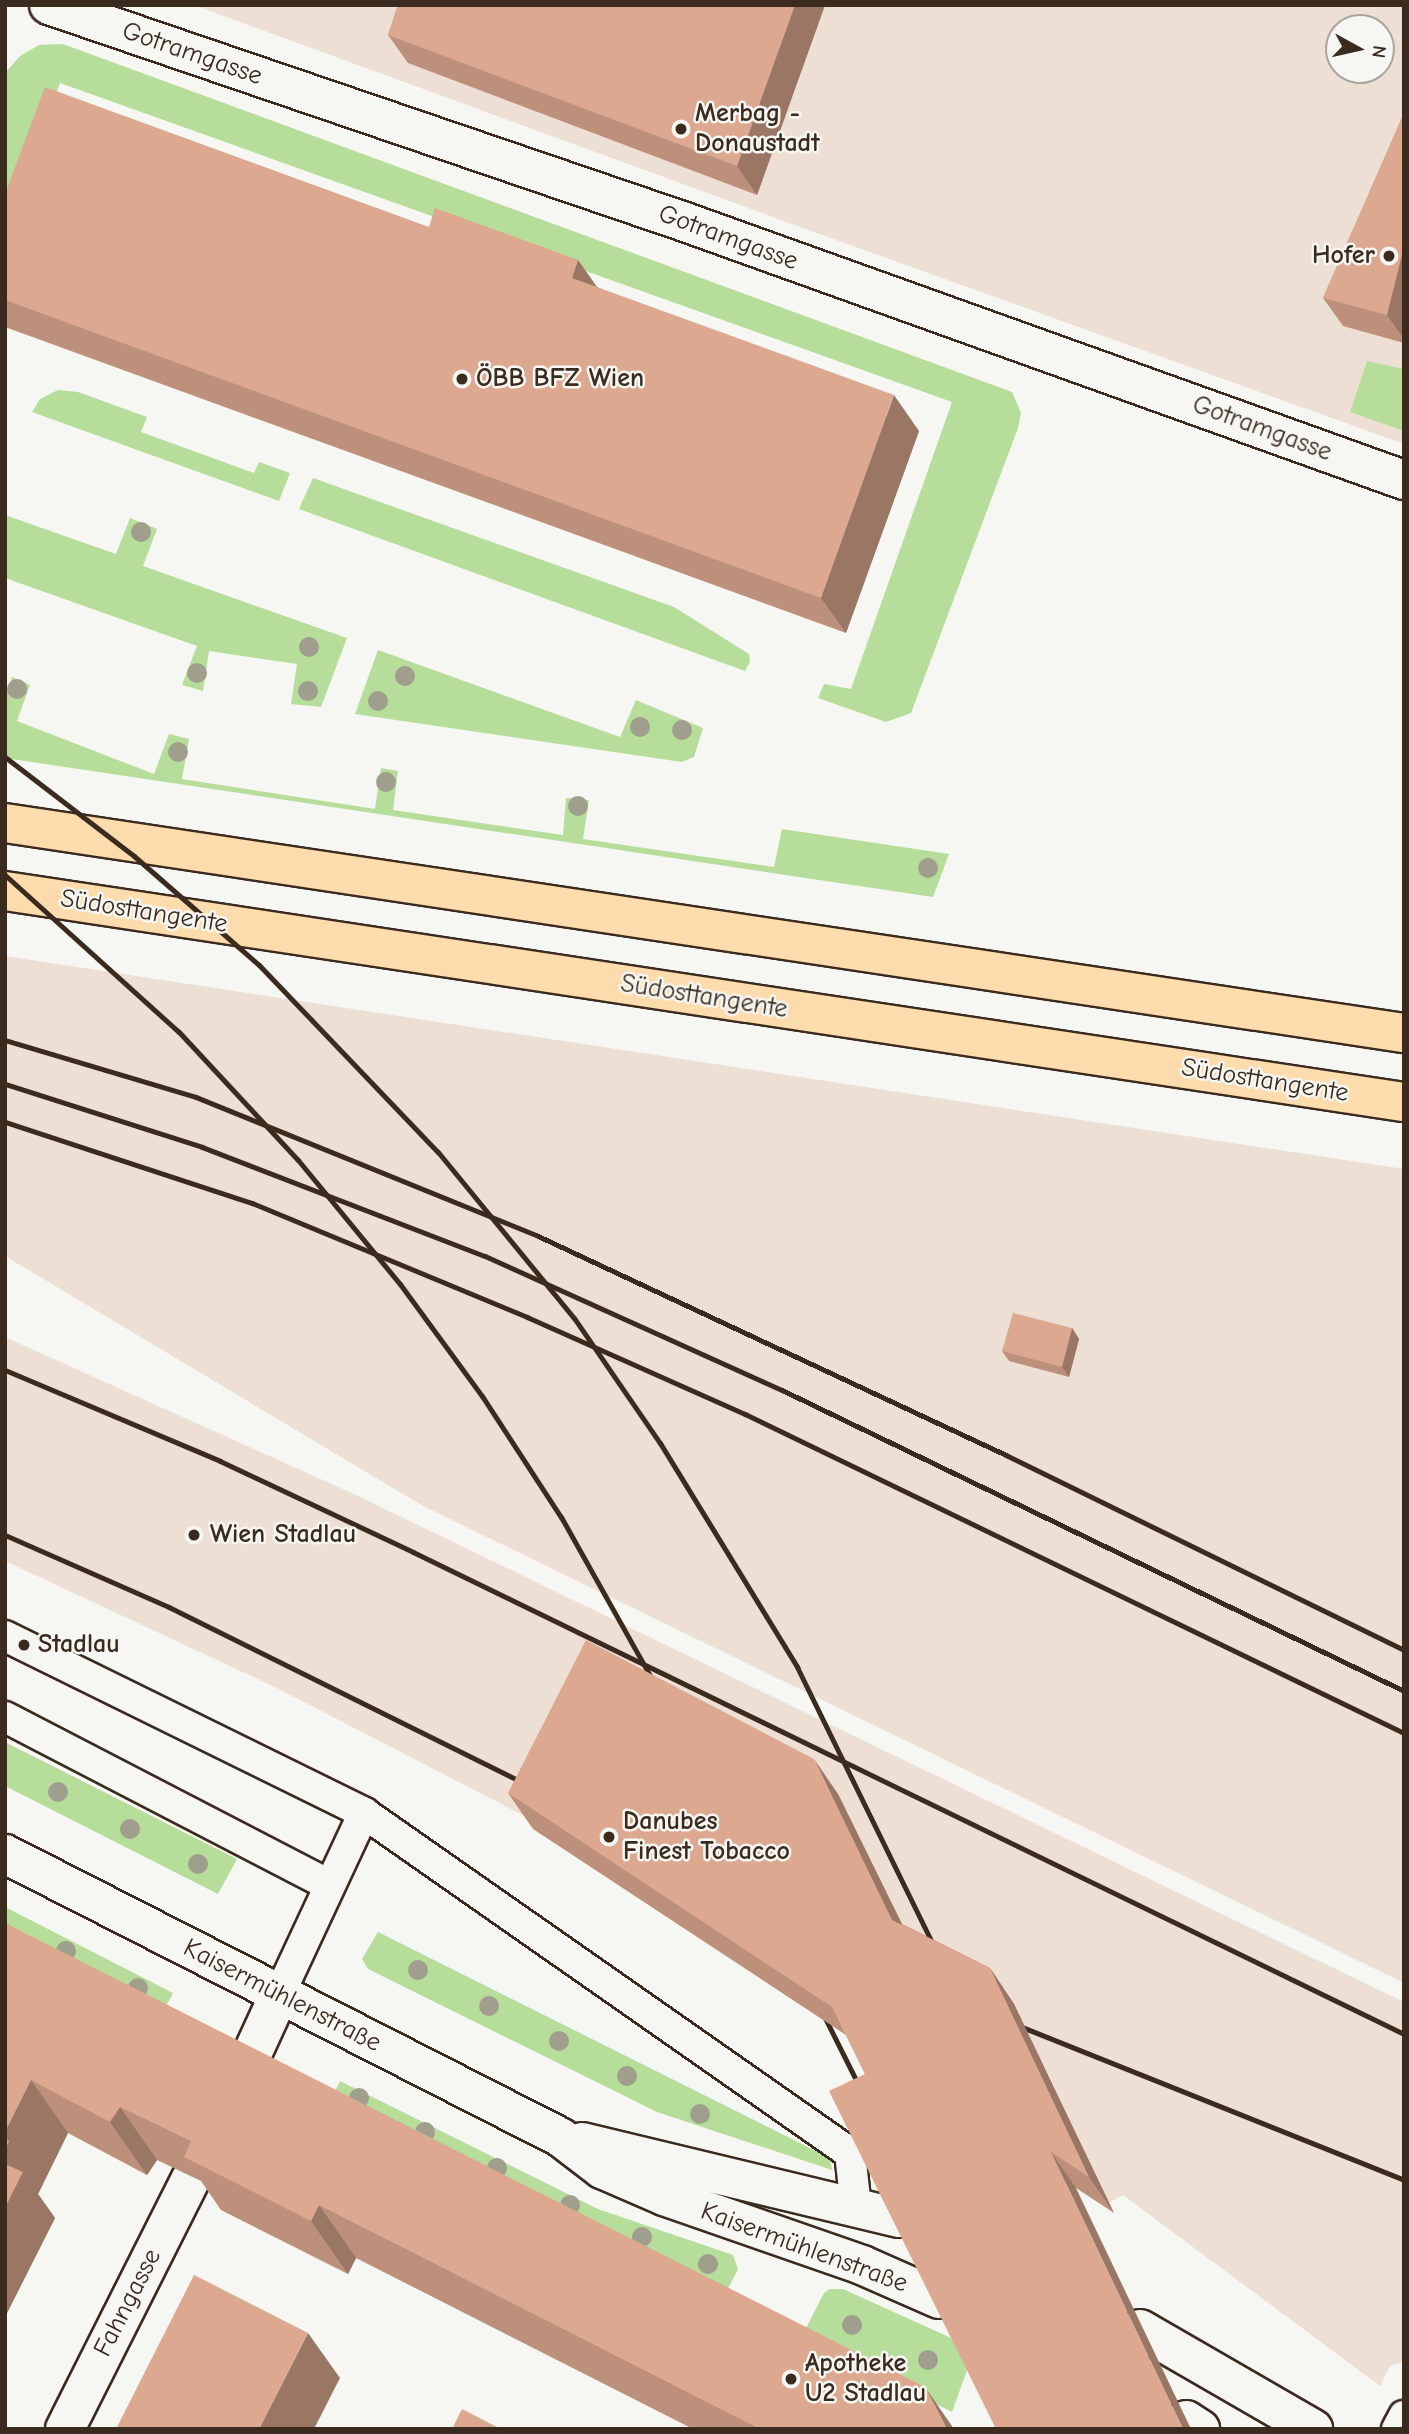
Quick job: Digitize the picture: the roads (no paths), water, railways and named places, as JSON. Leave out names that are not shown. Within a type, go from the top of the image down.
[{"type":"highway","points":[[5,823],[1404,1034]]},
{"type":"highway","name":"Südosttangente","points":[[5,891],[1404,1102]]},
{"type":"street","name":"Gotramgasse","points":[[49,5],[685,222],[1404,480]]},
{"type":"street","name":"Kaisermühlenstraße","points":[[5,1854],[559,2137],[602,2169],[664,2196],[862,2265],[939,2299]]},
{"type":"street","points":[[242,2076],[279,1996]]},
{"type":"street","name":"Kaisermühlenstraße","points":[[559,2137],[898,2218]]},
{"type":"street","name":"Fahngasse","points":[[65,2429],[192,2177]]},
{"type":"street","points":[[1140,2329],[1313,2429]]},
{"type":"lane","points":[[5,1636],[364,1813],[849,2153],[856,2207]]},
{"type":"lane","points":[[5,1717],[329,1885]]},
{"type":"lane","points":[[279,1996],[364,1813]]},
{"type":"lane","points":[[1397,2429],[1404,2416]]},
{"type":"railway","points":[[5,757],[134,856],[259,965],[438,1152],[574,1318],[660,1443],[797,1667],[938,1955]]},
{"type":"railway","points":[[5,875],[179,1032],[298,1160],[400,1284],[482,1396],[561,1517],[658,1690]]},
{"type":"railway","points":[[5,1040],[196,1097],[538,1236],[1006,1455],[1404,1650]]},
{"type":"railway","points":[[5,1084],[202,1147],[485,1256],[782,1390],[1404,1691]]},
{"type":"railway","points":[[5,1122],[252,1203],[527,1317],[745,1414],[1404,1733]]},
{"type":"railway","points":[[5,1370],[220,1461],[413,1552],[1404,2034]]},
{"type":"railway","points":[[5,1535],[169,1607],[534,1788]]},
{"type":"railway","points":[[819,2006],[864,2096]]},
{"type":"railway","points":[[1007,2021],[1404,2180]]},
{"type":"place","name":"Merbag - Donaustadt","points":[[681,129]]},
{"type":"place","name":"Hofer","points":[[1389,256]]},
{"type":"place","name":"ÖBB BFZ Wien","points":[[462,379]]},
{"type":"place","name":"Wien Stadlau","points":[[194,1535]]},
{"type":"place","name":"Stadlau","points":[[24,1645]]},
{"type":"place","name":"Danubes Finest Tobacco","points":[[609,1837]]},
{"type":"place","name":"Apotheke U2 Stadlau","points":[[791,2379]]}]
